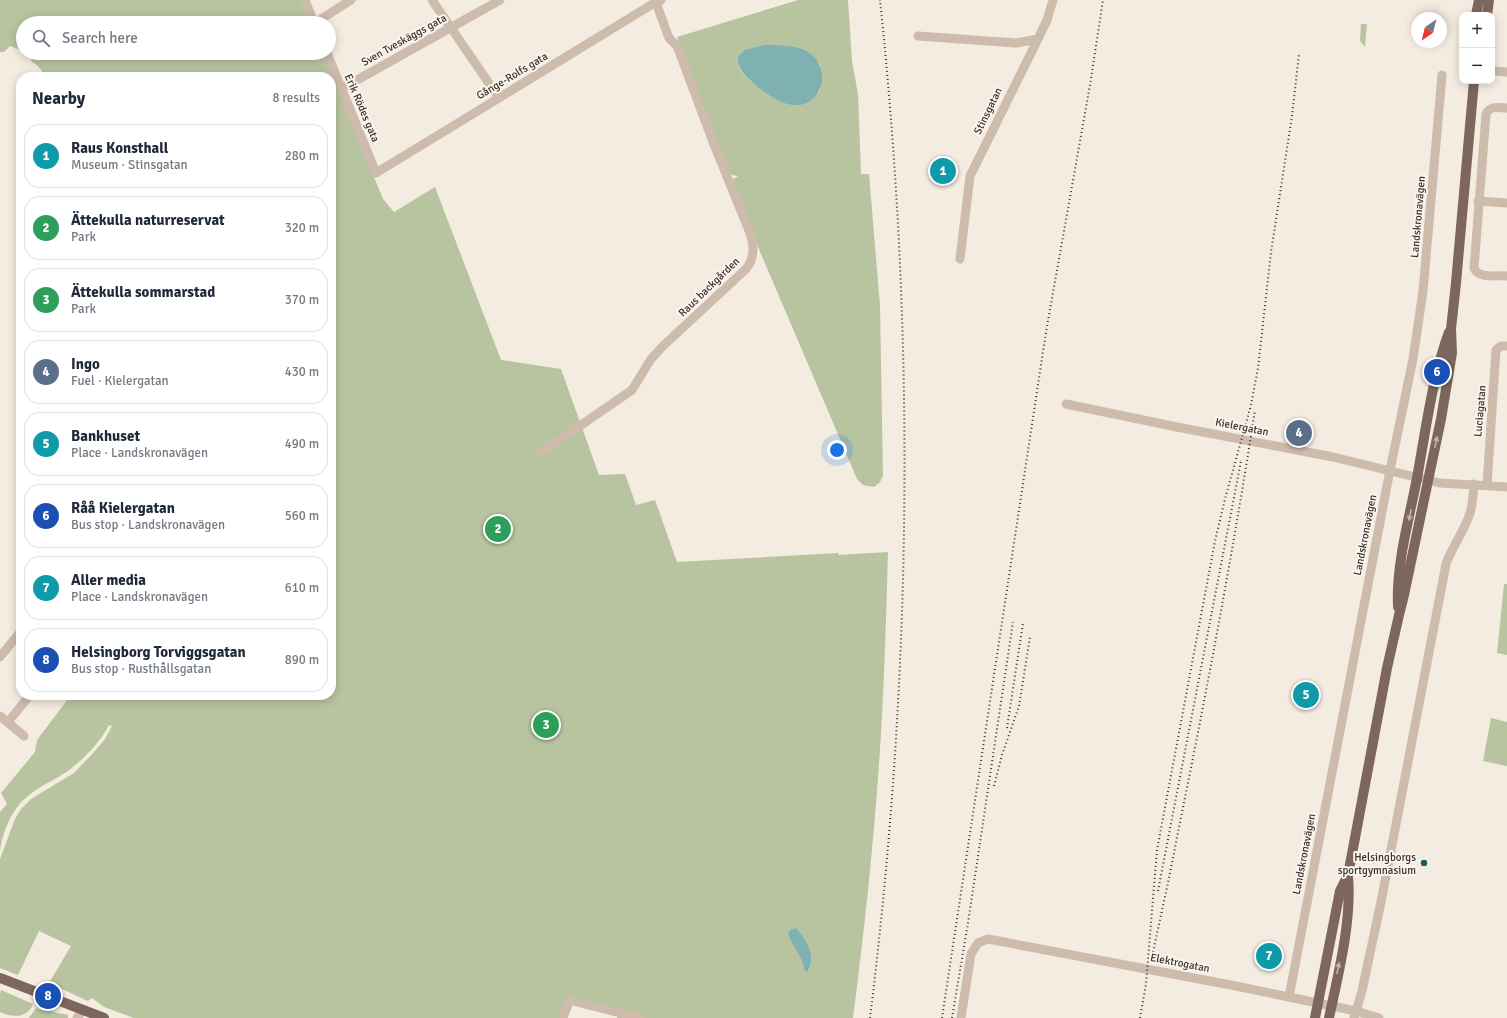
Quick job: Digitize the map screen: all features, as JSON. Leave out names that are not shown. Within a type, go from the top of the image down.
[{"type":"main road","points":[[1477,12],[1479,0]]},
{"type":"main road","points":[[1487,12],[1489,0]]},
{"type":"main road","points":[[1329,1018],[1347,923],[1349,894],[1348,875],[1398,615],[1404,595],[1428,480],[1452,353],[1451,329],[1474,84]]},
{"type":"main road","points":[[1398,615],[1397,594],[1403,550],[1437,372],[1451,329]]},
{"type":"main road","points":[[1315,1018],[1340,891],[1348,875]]},
{"type":"main road","points":[[0,978],[104,1018]]},
{"type":"street","points":[[305,0],[312,16]]},
{"type":"street","points":[[326,16],[350,0]]},
{"type":"street","points":[[432,0],[452,27],[499,98]]},
{"type":"street","name":"Sven Tveskäggs gata","points":[[341,89],[500,0]]},
{"type":"street","name":"Stinsgatan","points":[[960,259],[970,176],[1038,40],[1047,20],[1053,0]]},
{"type":"street","name":"Raus backgården","points":[[539,454],[632,390],[651,359],[741,274],[751,261],[753,246],[750,233],[677,46],[669,38],[658,1]]},
{"type":"street","name":"Gånge-Rolfs gata","points":[[376,173],[658,1]]},
{"type":"street","points":[[918,36],[1016,43],[1038,40]]},
{"type":"street","name":"Erik Rödes gata","points":[[329,60],[334,72]]},
{"type":"street","points":[[1495,71],[1507,72]]},
{"type":"street","name":"Landskronavägen","points":[[1289,997],[1390,470],[1413,359],[1423,292],[1442,75]]},
{"type":"street","name":"Erik Rödes gata","points":[[336,77],[376,173]]},
{"type":"street","points":[[1507,108],[1491,108],[1487,110],[1486,114],[1474,268],[1477,274],[1507,276]]},
{"type":"street","points":[[1478,202],[1507,203]]},
{"type":"street","name":"Luciagatan","points":[[1487,485],[1496,350],[1501,346],[1507,346]]},
{"type":"street","name":"Kielergatan","points":[[1066,404],[1333,457],[1440,483],[1507,487]]},
{"type":"street","points":[[1355,1015],[1362,991],[1382,897],[1446,564],[1454,544],[1469,517],[1474,484]]},
{"type":"street","points":[[0,657],[16,637]]},
{"type":"street","points":[[8,722],[26,700]]},
{"type":"street","points":[[0,716],[24,736]]},
{"type":"street","name":"Elektrogatan","points":[[961,1018],[972,950],[978,943],[985,939],[1289,997],[1331,1006],[1355,1015],[1378,1018]]},
{"type":"street","points":[[563,1018],[569,1000],[640,1018]]},
{"type":"street","points":[[76,1018],[83,1010]]},
{"type":"green space","points":[[0,0],[301,0],[307,16],[16,16],[16,48],[10,46],[4,52],[0,52]]},
{"type":"green space","points":[[798,0],[848,0],[852,61],[858,94],[861,174],[869,174],[880,306],[883,476],[880,482],[874,487],[863,485],[857,479],[732,186],[732,180],[738,176],[727,174],[677,37]],"holes":[[[763,45],[803,50],[811,54],[820,65],[820,90],[815,96],[802,104],[772,93],[751,82],[739,66],[738,56],[744,50]]]},
{"type":"green space","points":[[1361,24],[1367,24],[1365,47],[1360,41]]},
{"type":"green space","points":[[31,60],[326,60],[331,72],[43,72]]},
{"type":"green space","points":[[336,85],[383,199],[394,212],[435,187],[501,360],[561,369],[599,475],[625,474],[636,505],[655,500],[677,562],[838,553],[839,555],[888,552],[884,684],[877,796],[868,891],[853,1018],[617,1018],[618,1015],[573,1004],[567,1018],[134,1018],[104,1007],[92,998],[88,1001],[49,983],[71,946],[39,931],[18,975],[0,968],[0,859],[15,819],[21,809],[31,799],[74,773],[105,739],[112,726],[109,725],[97,743],[74,766],[64,774],[33,792],[22,801],[9,821],[3,837],[0,852],[0,812],[7,804],[1,793],[35,752],[37,740],[67,700],[336,700]]},
{"type":"green space","points":[[1504,584],[1507,584],[1507,655],[1497,653]]},
{"type":"green space","points":[[1491,718],[1507,722],[1507,766],[1483,761]]},
{"type":"green space","points":[[1,990],[33,1004],[31,1009],[19,1016],[0,1012]]},
{"type":"green space","points":[[36,1008],[44,1011],[68,1015],[68,1018],[29,1018]]},
{"type":"water","points":[[763,45],[795,47],[811,54],[821,69],[822,78],[817,94],[811,100],[803,104],[794,105],[784,103],[765,92],[746,76],[740,69],[738,56],[744,50]]},
{"type":"water","points":[[796,928],[807,943],[811,954],[810,966],[807,972],[805,971],[802,961],[788,934],[790,930]]},
{"type":"railway","points":[[870,1018],[884,891],[894,764],[901,637],[904,509],[904,382],[900,255],[892,127],[880,0]]},
{"type":"railway","points":[[942,1018],[1046,332],[1090,85],[1103,0]]},
{"type":"railway","points":[[1140,1018],[1146,984],[1157,850],[1215,541],[1251,405],[1258,368],[1271,252],[1292,116],[1299,54]]},
{"type":"railway","points":[[1153,952],[1209,677],[1238,517],[1255,410]]},
{"type":"railway","points":[[1158,891],[1241,461]]},
{"type":"railway","points":[[952,1018],[968,923],[1013,622]]},
{"type":"railway","points":[[1007,728],[1023,623]]},
{"type":"railway","points":[[994,786],[1002,755],[1019,706],[1030,637]]},
{"type":"place","name":"Raus Konsthall","points":[[943,171]]},
{"type":"place","name":"Råå Kielergatan","points":[[1437,372]]},
{"type":"place","name":"Ingo","points":[[1299,433]]},
{"type":"place","name":"Ättekulla naturreservat","points":[[498,529]]},
{"type":"place","name":"Bankhuset","points":[[1306,695]]},
{"type":"place","name":"Ättekulla sommarstad","points":[[546,725]]},
{"type":"place","name":"Helsingborgs sportgymnasium","points":[[1424,863]]},
{"type":"place","name":"Aller media","points":[[1269,956]]},
{"type":"place","name":"Helsingborg Torviggsgatan","points":[[48,996]]}]
